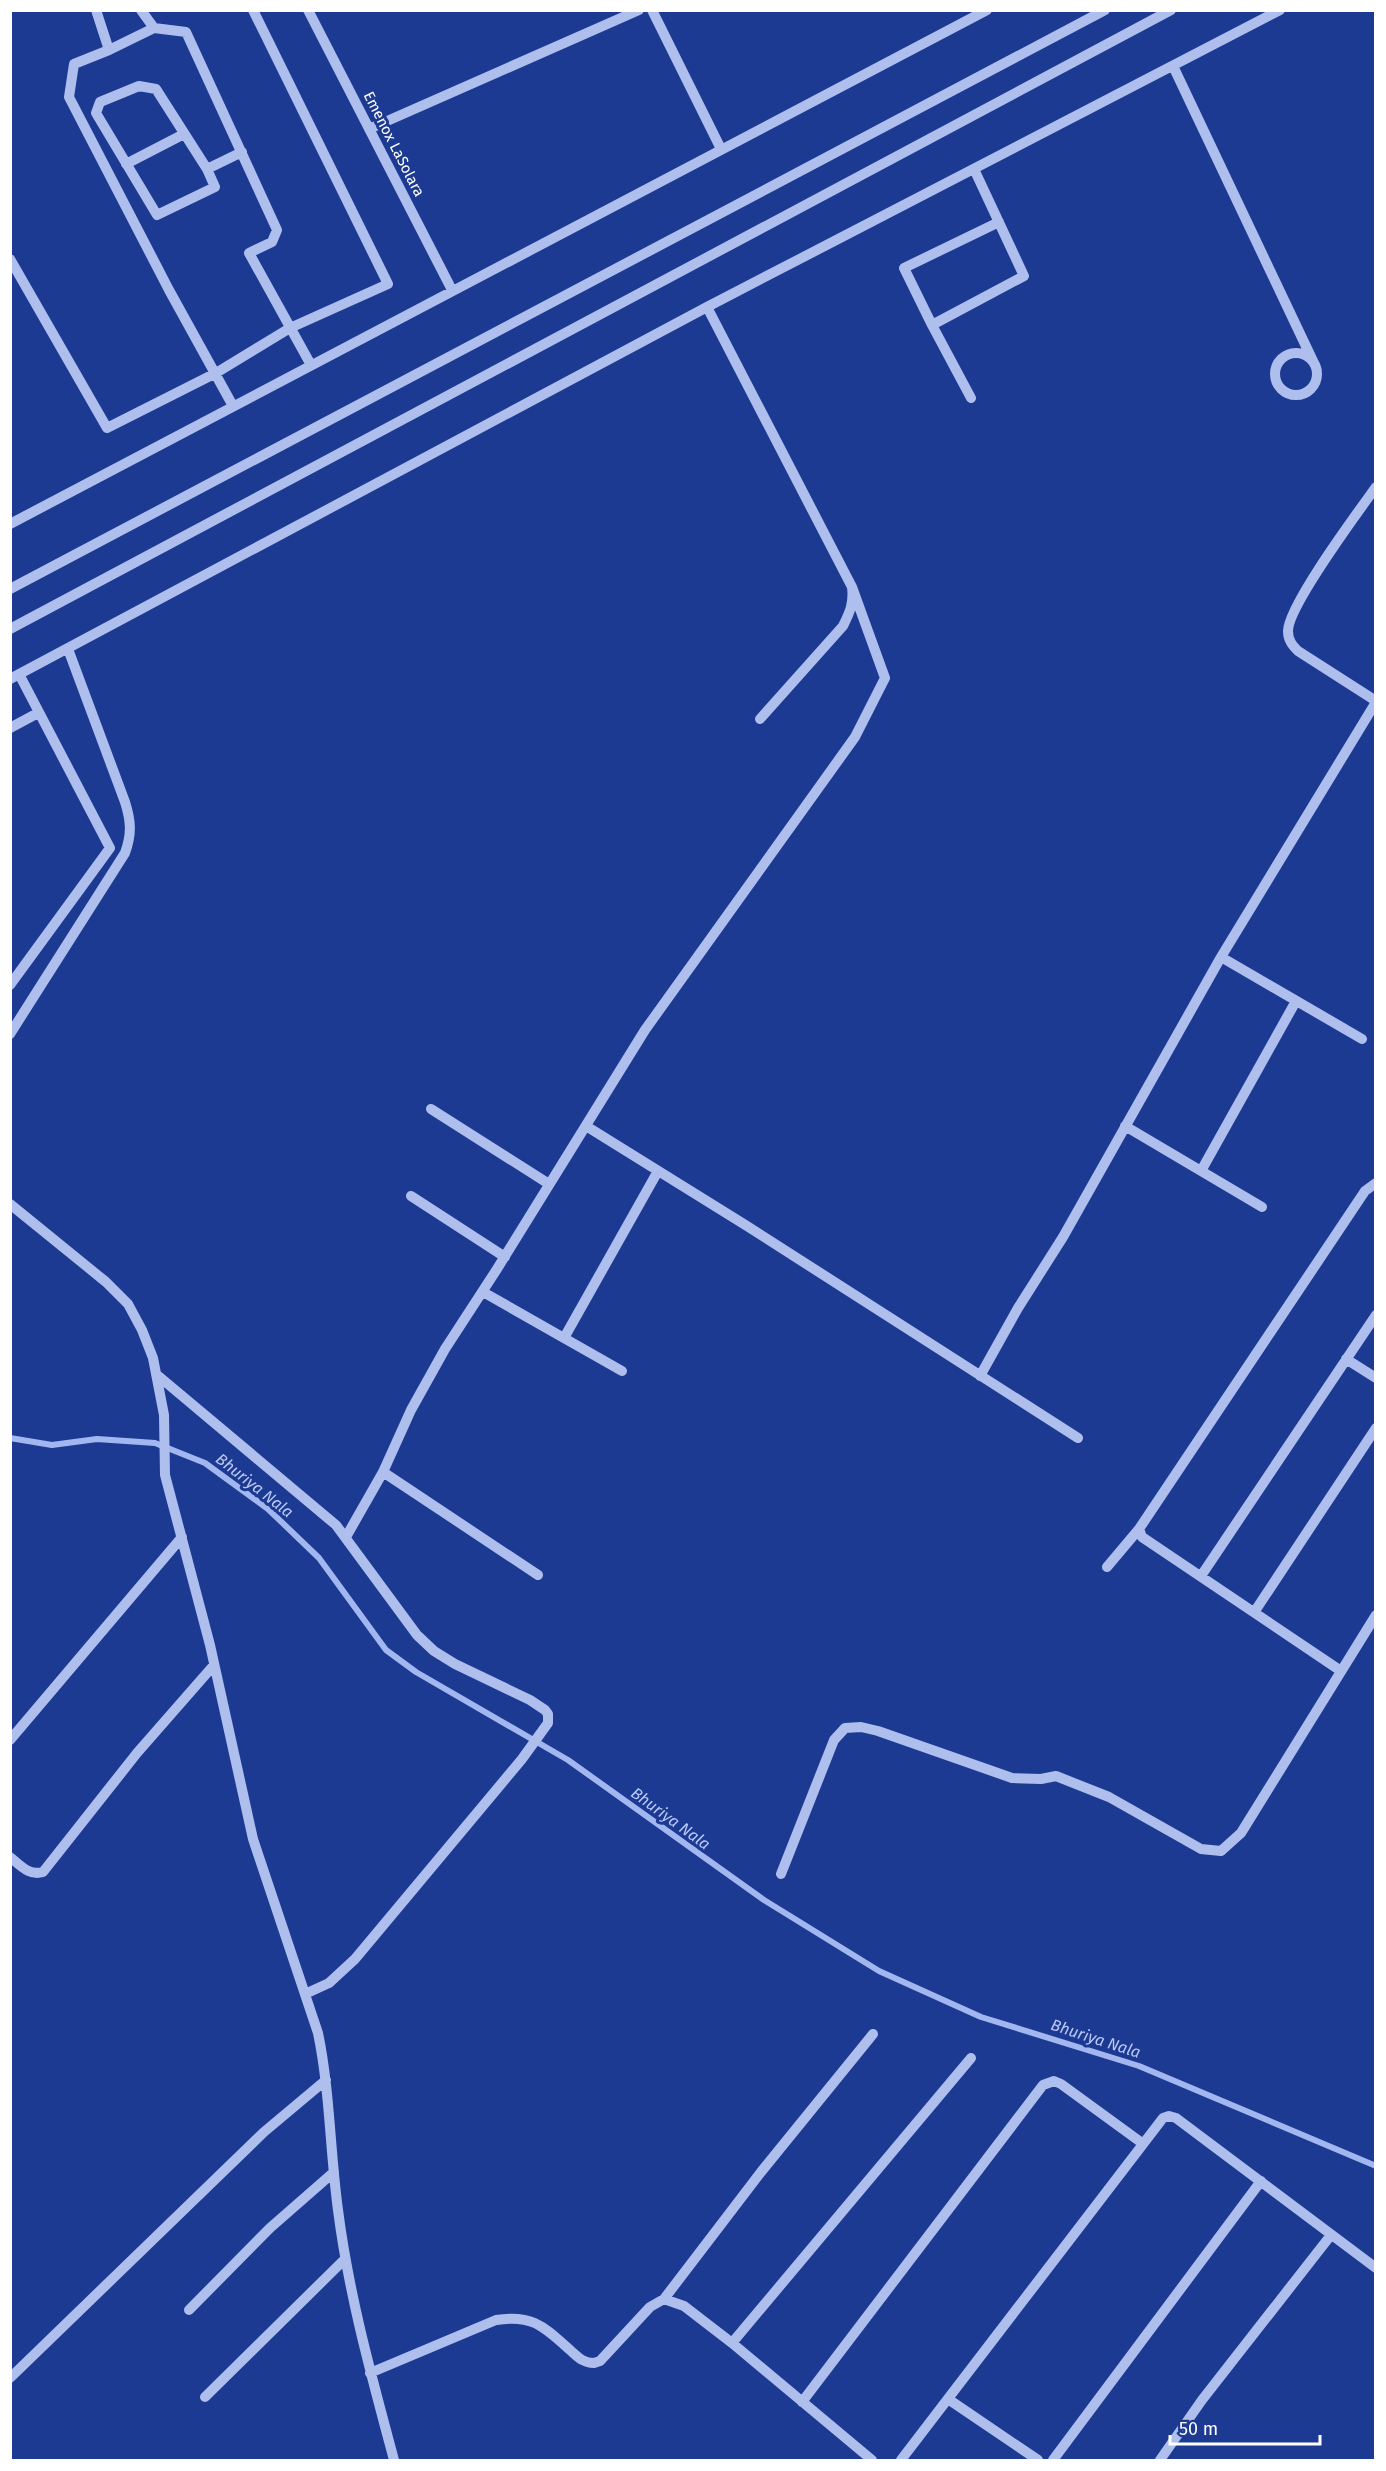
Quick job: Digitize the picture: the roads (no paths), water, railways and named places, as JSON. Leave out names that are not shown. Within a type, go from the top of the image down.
[{"type":"street","points":[[96,10],[109,50]]},
{"type":"street","points":[[141,10],[154,28]]},
{"type":"street","points":[[10,259],[107,428],[216,373],[290,328],[388,284],[253,10]]},
{"type":"street","name":"Emenox LaSolara","points":[[308,10],[452,290]]},
{"type":"street","points":[[369,129],[639,10]]},
{"type":"street","points":[[652,10],[721,149]]},
{"type":"street","points":[[10,524],[310,364],[987,10]]},
{"type":"street","points":[[10,589],[1105,10]]},
{"type":"street","points":[[10,629],[1171,10]]},
{"type":"street","points":[[10,985],[110,848],[38,713],[15,676],[707,308],[1280,10]]},
{"type":"street","points":[[233,406],[169,290],[69,97],[74,64],[154,28],[186,32],[277,230],[272,242],[249,253],[310,364]]},
{"type":"street","points":[[1173,66],[1313,361],[1318,375],[1313,388],[1301,395],[1294,395],[1281,389],[1275,377],[1275,370],[1282,359],[1288,355],[1301,354],[1313,361]]},
{"type":"street","points":[[139,86],[156,90],[207,169],[215,187],[157,215],[126,164],[96,113],[100,102],[139,86]]},
{"type":"street","points":[[126,164],[184,134]]},
{"type":"street","points":[[207,169],[243,152]]},
{"type":"street","points":[[932,325],[1024,276],[974,169]]},
{"type":"street","points":[[971,398],[904,268],[999,222]]},
{"type":"street","points":[[346,1538],[383,1472],[424,1384],[445,1349],[505,1257],[645,1030],[855,737],[885,678],[852,587],[707,308]]},
{"type":"street","points":[[980,1376],[1018,1308],[1063,1237],[1221,957],[1376,701],[1298,651],[1290,643],[1288,630],[1291,617],[1302,596],[1376,487]]},
{"type":"street","points":[[760,719],[843,626],[851,610],[852,587]]},
{"type":"street","points":[[10,1034],[125,853],[130,837],[131,820],[68,649]]},
{"type":"street","points":[[10,728],[38,713]]},
{"type":"street","points":[[1221,957],[1362,1039]]},
{"type":"street","points":[[1201,1171],[1296,1001]]},
{"type":"street","points":[[431,1109],[549,1184]]},
{"type":"street","points":[[586,1126],[1078,1438]]},
{"type":"street","points":[[1125,1126],[1262,1208]]},
{"type":"street","points":[[564,1338],[658,1171]]},
{"type":"street","points":[[1107,1567],[1139,1529],[1365,1191],[1376,1183]]},
{"type":"street","points":[[411,1196],[505,1257]]},
{"type":"street","points":[[10,1204],[106,1282],[128,1304],[153,1358],[164,1415],[165,1475],[214,1665],[256,1849],[318,2033],[326,2080],[345,2259],[370,2373],[393,2460]]},
{"type":"street","points":[[483,1292],[622,1371]]},
{"type":"street","points":[[1201,1576],[1376,1315]]},
{"type":"street","points":[[1346,1359],[1376,1378]]},
{"type":"street","points":[[156,1374],[234,1442],[318,1509],[346,1538],[417,1635],[434,1651],[455,1664],[530,1700],[548,1714],[548,1723],[522,1759],[340,1976],[305,1994]]},
{"type":"street","points":[[1255,1611],[1376,1428]]},
{"type":"street","points":[[383,1472],[538,1575]]},
{"type":"street","points":[[1139,1529],[1142,1537],[1341,1671]]},
{"type":"street","points":[[10,1740],[182,1537]]},
{"type":"street","points":[[781,1874],[834,1740],[845,1728],[861,1727],[1012,1778],[1041,1779],[1056,1776],[1109,1797],[1201,1849],[1221,1851],[1240,1833],[1376,1615]]},
{"type":"street","points":[[10,1857],[27,1871],[38,1874],[43,1872],[137,1754],[214,1665]]},
{"type":"street","points":[[370,2373],[496,2320],[512,2317],[528,2319],[543,2326],[580,2359],[594,2363],[600,2361],[650,2307],[664,2299],[761,2172],[873,2034]]},
{"type":"street","points":[[732,2343],[971,2058]]},
{"type":"street","points":[[10,2378],[264,2132],[326,2080]]},
{"type":"street","points":[[802,2402],[1044,2085],[1054,2081],[1060,2084],[1142,2143]]},
{"type":"street","points":[[901,2460],[1163,2118],[1169,2116],[1176,2118],[1376,2268]]},
{"type":"street","points":[[189,2310],[270,2228],[334,2172]]},
{"type":"street","points":[[1053,2460],[1261,2181]]},
{"type":"street","points":[[1160,2460],[1202,2400],[1331,2235]]},
{"type":"street","points":[[205,2397],[345,2259]]},
{"type":"street","points":[[664,2299],[684,2306],[732,2343],[872,2460]]},
{"type":"street","points":[[948,2399],[1038,2460]]},
{"type":"waterway","name":"Bhuriya Nala","points":[[10,1438],[52,1445],[97,1439],[155,1443],[205,1463],[268,1509],[319,1558],[386,1650],[416,1672],[568,1760],[764,1900],[879,1971],[981,2017],[1139,2066],[1376,2166]]}]
